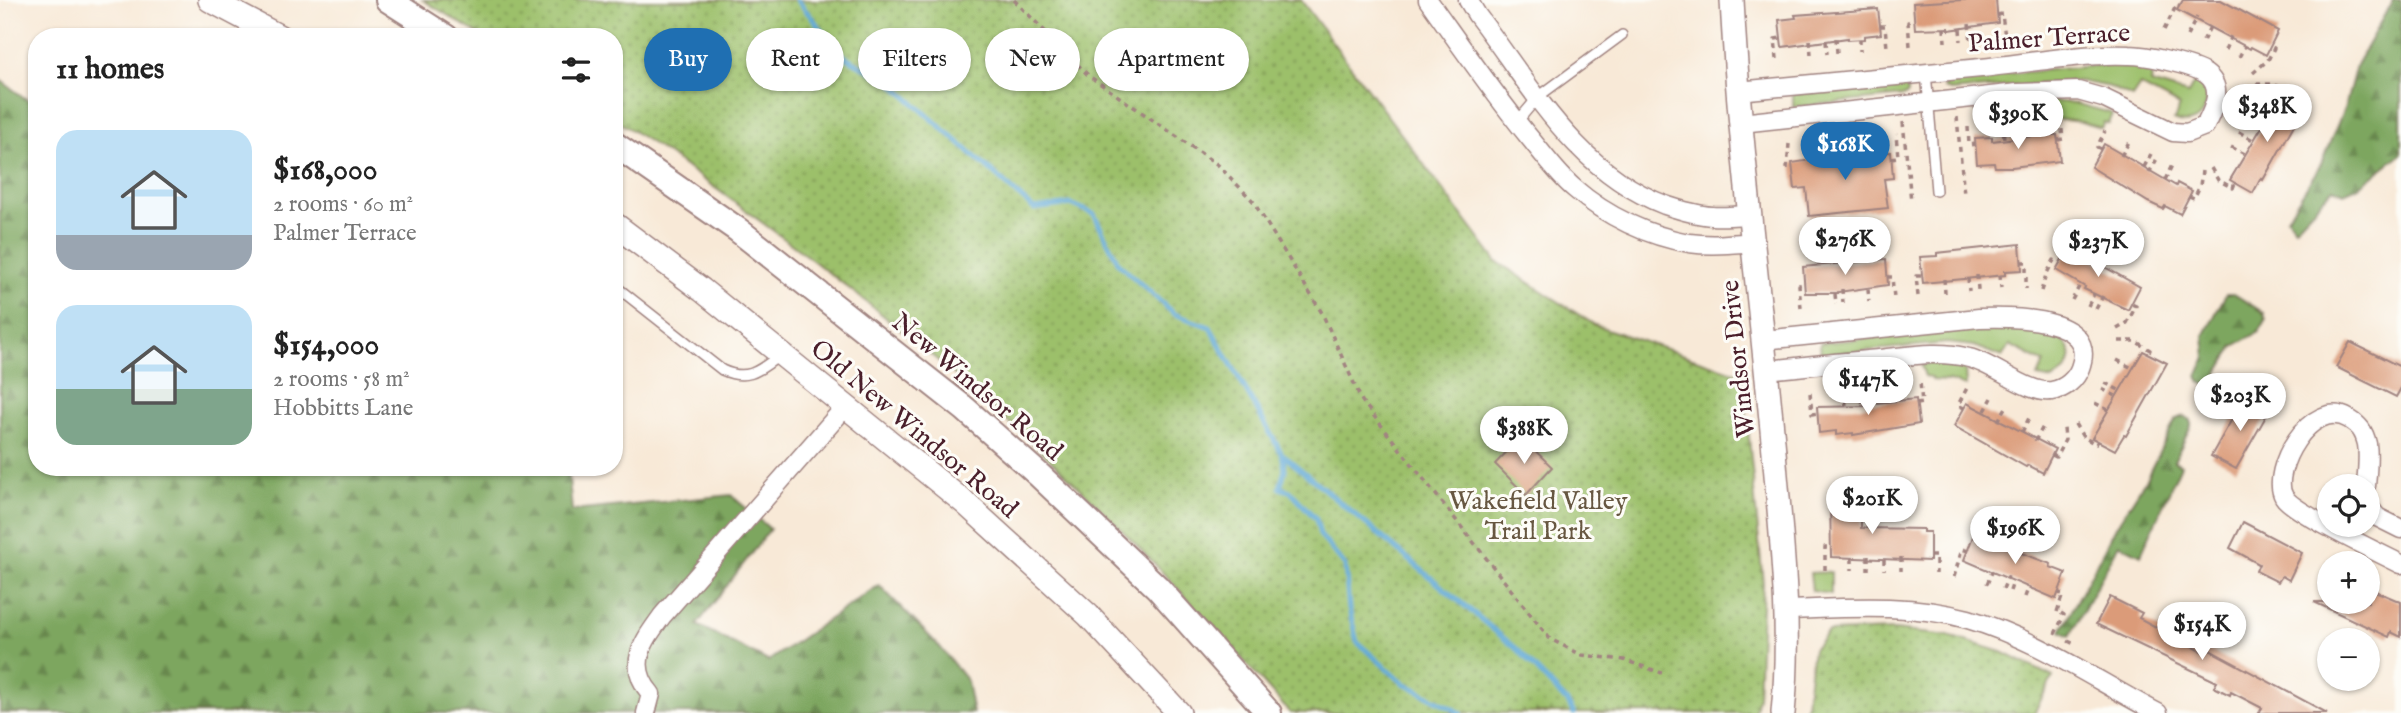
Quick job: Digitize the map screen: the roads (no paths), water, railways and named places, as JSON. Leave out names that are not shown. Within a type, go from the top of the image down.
[{"type":"main road","points":[[388,0],[432,28]]},
{"type":"main road","name":"New Windsor Road","points":[[623,150],[738,230],[965,409],[1157,587],[1269,713]]},
{"type":"street","points":[[210,0],[263,28]]},
{"type":"street","points":[[1428,0],[1517,122],[1575,190],[1626,222],[1660,236],[1690,243],[1721,245],[1753,242]]},
{"type":"street","points":[[1468,0],[1569,139],[1599,167],[1620,183],[1650,199],[1677,209],[1712,216],[1750,215]]},
{"type":"street","name":"Windsor Drive","points":[[1732,0],[1750,215],[1768,370],[1787,610],[1783,713]]},
{"type":"street","name":"Palmer Terrace","points":[[1738,91],[2129,55],[2196,69],[2207,75],[2217,96],[2216,105],[2205,126],[2187,133],[2173,132],[2103,98],[2078,91],[2018,93],[1741,122]]},
{"type":"street","name":"Old New Windsor Road","points":[[623,231],[702,290],[965,503],[1060,587],[1180,713]]},
{"type":"street","points":[[1765,340],[1979,317],[2009,317],[2036,320],[2070,330],[2081,347],[2082,358],[2080,369],[2073,379],[2064,387],[2053,391],[2029,387],[1985,363],[1957,355],[1925,354],[1768,370]]},
{"type":"street","points":[[646,713],[651,694],[642,684],[639,659],[642,645],[649,634],[846,406]]},
{"type":"street","points":[[2317,519],[2285,498],[2281,485],[2284,469],[2302,432],[2311,423],[2325,414],[2341,415],[2361,428],[2367,445],[2366,474]]},
{"type":"street","points":[[2380,518],[2401,529]]},
{"type":"street","points":[[2350,537],[2401,564]]},
{"type":"street","points":[[1787,610],[1900,608],[1967,619],[2036,646],[2151,711]]},
{"type":"lane","points":[[1517,122],[1538,97],[1622,35]]},
{"type":"lane","points":[[1926,72],[1936,191]]},
{"type":"lane","points":[[623,292],[722,370],[733,375],[759,371],[782,354]]},
{"type":"waterway","points":[[797,0],[844,56],[890,82],[1034,209],[1071,204],[1094,214],[1119,264],[1174,314],[1210,327],[1282,454],[1285,469],[1280,488],[1290,491],[1316,519],[1320,535],[1345,566],[1349,609],[1357,642],[1402,682],[1461,713]]},
{"type":"waterway","points":[[1282,454],[1518,650],[1574,713]]},
{"type":"park label","name":"Wakefield Valley Trail Park","points":[[1538,515]]}]
